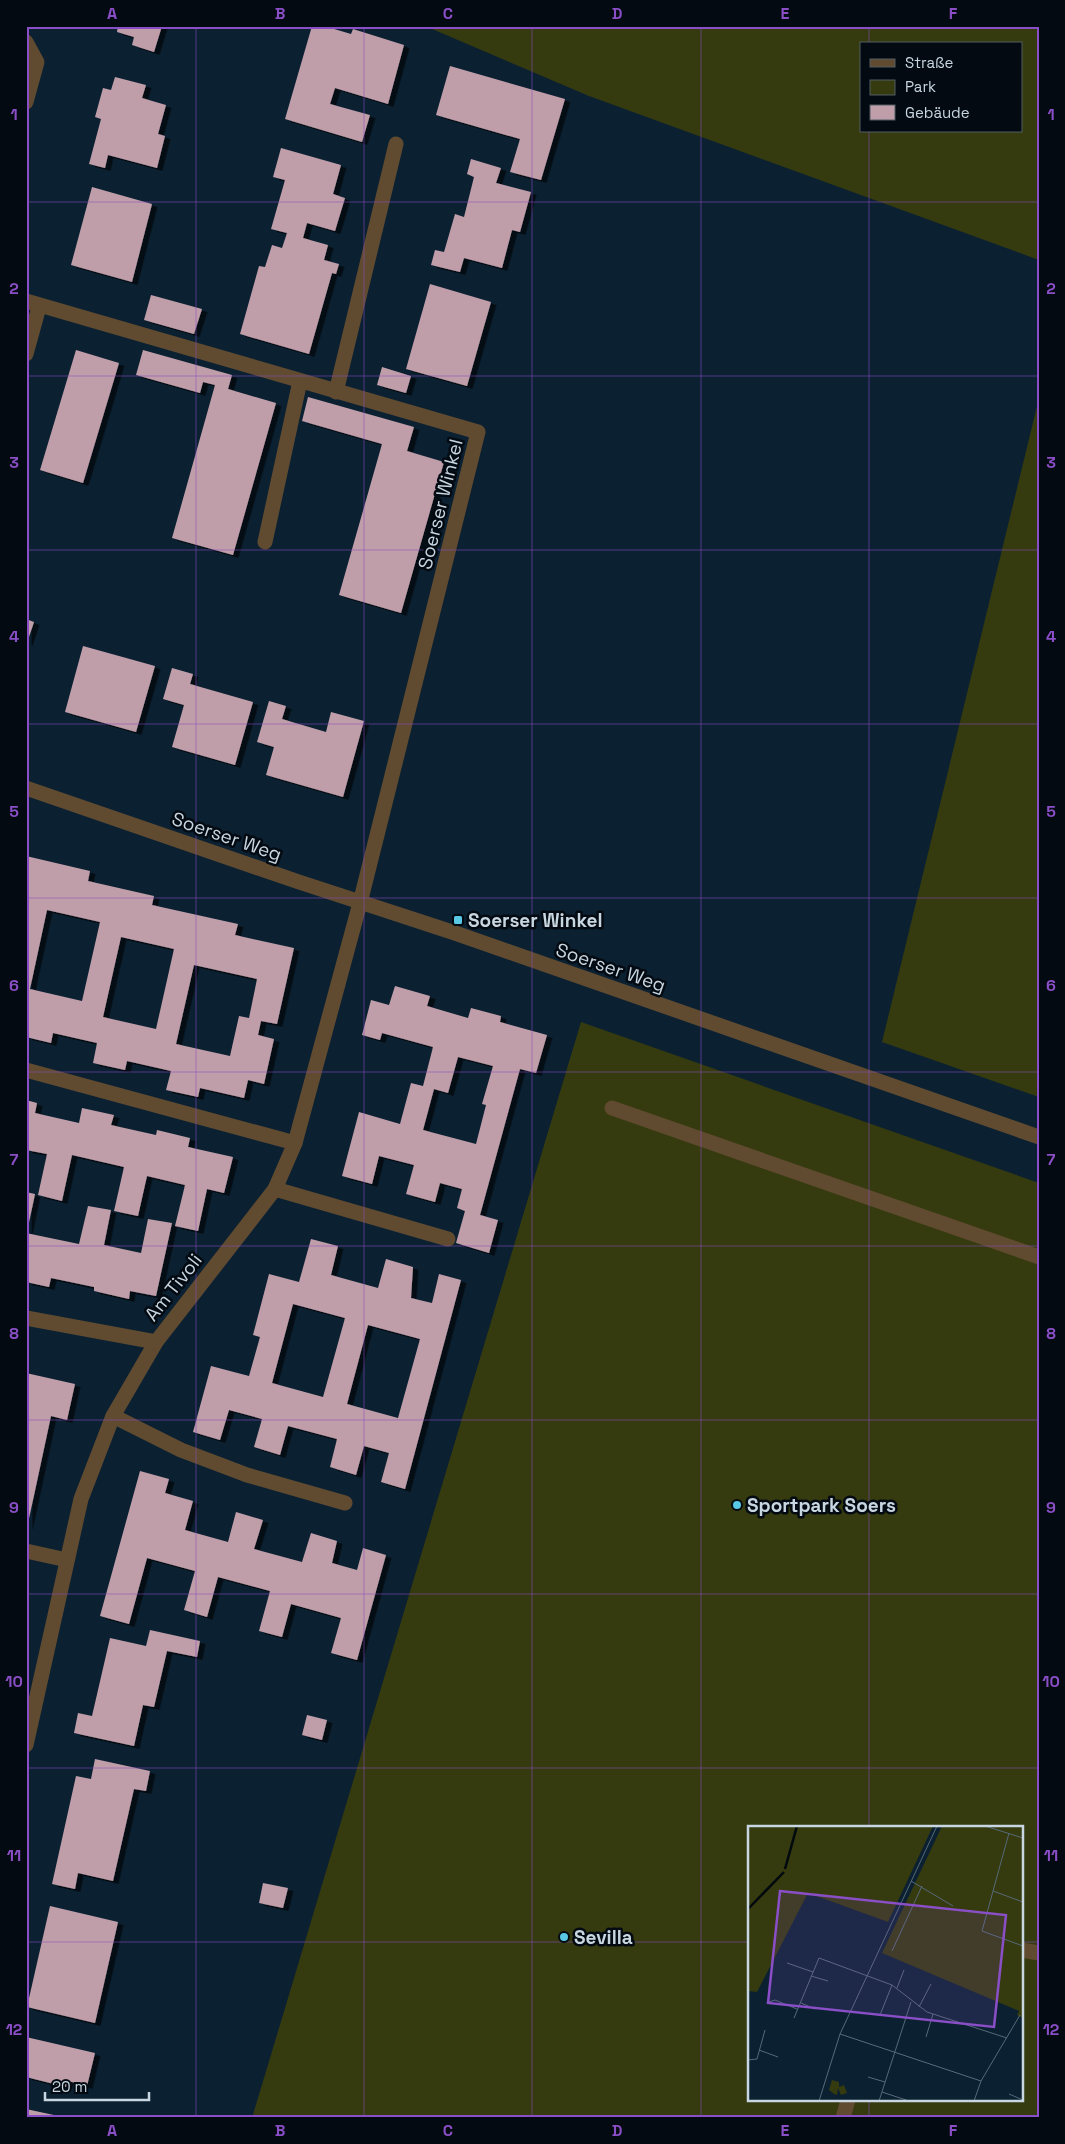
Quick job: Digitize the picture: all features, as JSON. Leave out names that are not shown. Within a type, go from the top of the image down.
[{"type":"street","points":[[26,42],[37,62],[26,102]]},
{"type":"street","points":[[336,392],[396,144]]},
{"type":"street","name":"Soerser Winkel","points":[[26,354],[33,304],[478,432],[360,903]]},
{"type":"street","points":[[265,542],[300,381]]},
{"type":"street","name":"Soerser Weg","points":[[26,788],[360,903],[455,933],[1039,1136]]},
{"type":"street","name":"Am Tivoli","points":[[26,1745],[81,1499],[113,1416],[156,1342],[275,1189],[295,1143],[360,903]]},
{"type":"street","points":[[26,1070],[295,1143]]},
{"type":"street","points":[[612,1108],[1039,1257]]},
{"type":"street","points":[[275,1189],[448,1239]]},
{"type":"street","points":[[26,1318],[156,1342]]},
{"type":"street","points":[[113,1416],[181,1450],[246,1475],[345,1503]]},
{"type":"street","points":[[26,1551],[68,1560]]},
{"type":"street","points":[[1022,1950],[1039,1953]]},
{"type":"street","points":[[843,2118],[847,2102]]},
{"type":"green space","points":[[425,26],[1039,26],[1039,260],[589,96]]},
{"type":"green space","points":[[1039,398],[1039,1097],[882,1042]]},
{"type":"green space","name":"Sportpark Soers","points":[[581,1022],[1039,1183],[1039,2118],[252,2118]]},
{"type":"building","points":[[118,26],[162,26],[154,52],[132,45],[134,37],[117,32]]},
{"type":"building","points":[[312,26],[324,26],[351,34],[353,29],[404,45],[388,104],[335,88],[330,104],[370,115],[362,142],[285,119]]},
{"type":"building","points":[[450,66],[565,99],[541,180],[510,172],[520,139],[436,115]]},
{"type":"building","points":[[115,77],[146,85],[142,98],[166,105],[158,134],[165,136],[157,168],[108,155],[105,168],[89,164],[101,119],[95,117],[103,88],[111,90]]},
{"type":"building","points":[[281,148],[341,165],[333,194],[345,198],[335,231],[307,223],[303,238],[328,245],[324,260],[339,264],[336,274],[332,273],[309,354],[240,334],[259,266],[265,267],[272,245],[282,248],[287,233],[271,229],[285,180],[273,177]]},
{"type":"building","points":[[471,159],[501,168],[496,183],[531,192],[520,232],[512,230],[502,268],[464,258],[460,272],[431,265],[435,250],[444,252],[455,214],[464,217],[474,177],[467,174]]},
{"type":"building","points":[[92,187],[152,204],[132,282],[71,265]]},
{"type":"building","points":[[430,284],[491,302],[467,386],[406,369]]},
{"type":"building","points":[[151,295],[202,309],[194,334],[144,320]]},
{"type":"building","points":[[76,350],[119,363],[83,483],[40,470]]},
{"type":"building","points":[[143,350],[232,375],[228,389],[276,403],[233,555],[172,538],[215,385],[203,382],[200,393],[136,375]]},
{"type":"building","points":[[382,367],[411,376],[406,393],[377,385]]},
{"type":"building","points":[[308,397],[414,427],[407,451],[444,462],[401,613],[339,595],[382,444],[302,421]]},
{"type":"building","points":[[26,619],[34,622],[27,643],[26,643]]},
{"type":"building","points":[[83,646],[155,666],[136,732],[65,712]]},
{"type":"building","points":[[172,668],[193,674],[190,684],[253,702],[235,765],[172,747],[184,705],[163,699]]},
{"type":"building","points":[[269,701],[286,706],[282,719],[326,732],[331,712],[364,721],[343,797],[266,775],[274,747],[257,742]]},
{"type":"building","points":[[26,856],[90,871],[88,881],[154,896],[152,905],[238,924],[235,935],[294,948],[277,1024],[261,1021],[258,1035],[274,1039],[264,1084],[248,1080],[244,1098],[200,1088],[198,1097],[166,1090],[171,1071],[127,1061],[125,1070],[93,1063],[97,1043],[53,1033],[51,1043],[26,1037]],"holes":[[[47,910],[100,922],[82,1001],[30,989]],[[121,937],[174,949],[156,1029],[103,1017]],[[194,965],[257,979],[249,1018],[239,1016],[230,1056],[176,1044]]]},
{"type":"building","points":[[395,986],[430,996],[427,1006],[468,1018],[471,1008],[501,1016],[500,1022],[547,1035],[536,1073],[520,1069],[480,1215],[498,1220],[489,1253],[456,1243],[465,1211],[457,1208],[462,1189],[440,1183],[435,1202],[406,1194],[414,1165],[379,1156],[372,1184],[342,1176],[359,1112],[400,1124],[411,1083],[423,1086],[433,1047],[382,1033],[380,1040],[362,1035],[371,1000],[389,1005]],"holes":[[[458,1057],[493,1066],[482,1104],[486,1105],[476,1144],[423,1130],[434,1089],[448,1093]]]},
{"type":"building","points":[[26,1100],[37,1103],[35,1113],[79,1123],[82,1108],[114,1115],[111,1125],[156,1135],[157,1130],[190,1138],[188,1147],[233,1157],[224,1193],[207,1189],[198,1231],[175,1226],[185,1185],[147,1176],[138,1216],[114,1211],[124,1167],[72,1155],[62,1201],[38,1195],[47,1154],[26,1150]]},
{"type":"building","points":[[26,1192],[35,1194],[27,1232],[26,1232]]},
{"type":"building","points":[[88,1206],[111,1210],[104,1245],[141,1253],[148,1219],[172,1223],[156,1296],[130,1291],[129,1299],[94,1291],[94,1287],[51,1278],[49,1287],[26,1282],[26,1233],[79,1244]]},
{"type":"building","points":[[311,1239],[338,1246],[331,1275],[378,1288],[386,1259],[413,1267],[411,1298],[432,1303],[439,1274],[461,1280],[405,1489],[381,1482],[389,1453],[364,1446],[356,1475],[330,1467],[337,1439],[288,1426],[280,1455],[254,1447],[262,1419],[229,1410],[220,1440],[193,1432],[211,1366],[249,1376],[260,1337],[253,1335],[269,1274],[299,1282]],"holes":[[[293,1304],[345,1318],[323,1397],[272,1383]],[[368,1325],[420,1339],[398,1418],[347,1404]]]},
{"type":"building","points":[[26,1373],[75,1384],[67,1420],[51,1416],[27,1528]]},
{"type":"building","points":[[140,1471],[169,1479],[165,1493],[193,1501],[185,1530],[228,1542],[236,1512],[263,1520],[254,1549],[302,1562],[311,1533],[337,1541],[332,1563],[357,1570],[363,1548],[386,1555],[357,1660],[331,1653],[341,1618],[291,1604],[282,1637],[259,1631],[270,1591],[218,1577],[207,1617],[184,1610],[195,1571],[147,1558],[129,1624],[100,1616]]},
{"type":"building","points":[[150,1630],[200,1641],[197,1657],[167,1651],[154,1707],[143,1705],[134,1746],[74,1733],[78,1713],[92,1716],[110,1638],[146,1646]]},
{"type":"building","points":[[307,1715],[327,1720],[322,1740],[302,1735]]},
{"type":"building","points":[[95,1759],[150,1771],[146,1791],[134,1789],[113,1881],[78,1873],[75,1889],[52,1884],[76,1776],[91,1779]]},
{"type":"building","points":[[263,1883],[288,1888],[283,1908],[259,1903]]},
{"type":"building","points":[[50,1906],[118,1922],[95,2023],[27,2007]]},
{"type":"building","points":[[26,2037],[95,2053],[87,2086],[68,2081],[66,2087],[26,2077]]},
{"type":"building","points":[[26,2109],[63,2117],[63,2118],[26,2118]]},
{"type":"place","name":"Soerser Winkel","points":[[458,920]]},
{"type":"place","name":"Sportpark Soers","points":[[737,1505]]},
{"type":"place","name":"Sevilla","points":[[564,1937]]}]
